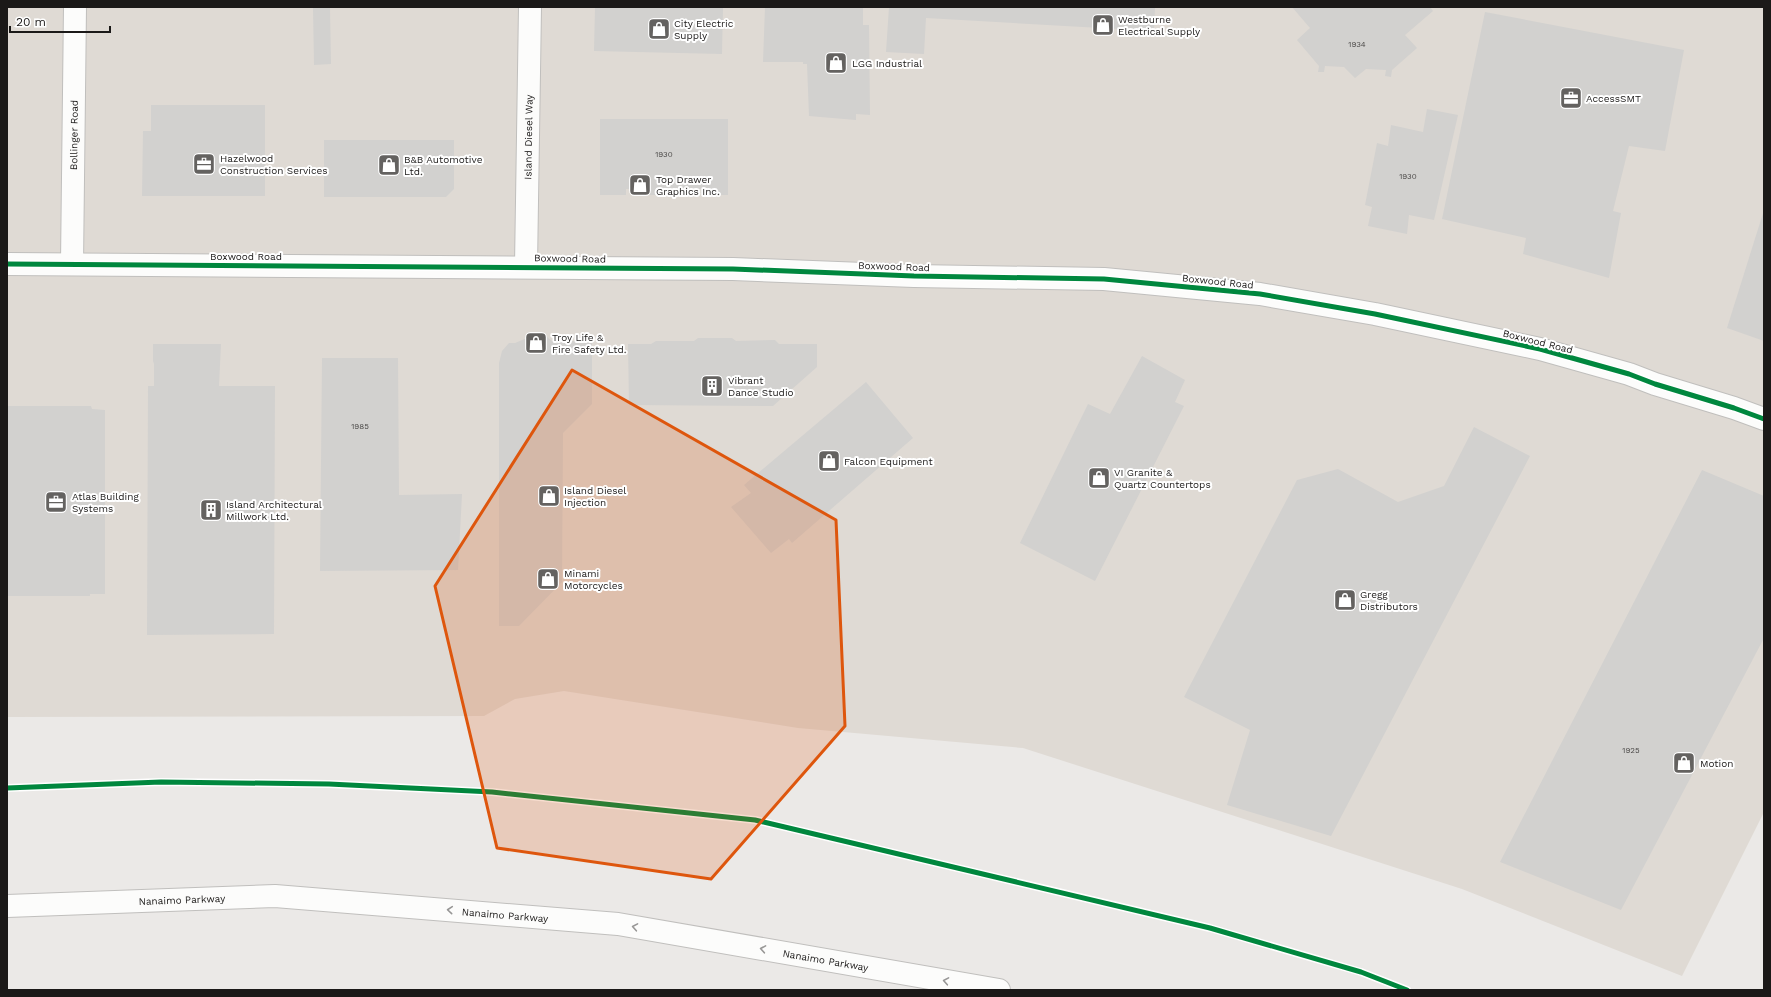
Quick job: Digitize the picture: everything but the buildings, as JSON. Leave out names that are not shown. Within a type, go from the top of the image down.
[{"type":"main road","name":"Bollinger Road","points":[[72,264],[74,7]]},
{"type":"main road","name":"Island Diesel Way","points":[[526,266],[530,7]]},
{"type":"main road","name":"Boxwood Road","points":[[7,264],[526,266],[733,269],[914,276],[1104,279],[1260,294],[1375,314],[1540,349],[1628,374],[1764,419]]},
{"type":"main road","name":"Nanaimo Parkway","points":[[7,906],[275,896],[618,924],[999,990]]},
{"type":"highlighted area","points":[[572,370],[836,520],[845,726],[711,879],[497,848],[435,586]]},
{"type":"shaded area","points":[[7,7],[1764,7],[1764,812],[1682,976],[1462,889],[1023,748],[798,728],[564,691],[515,699],[484,716],[7,717]]},
{"type":"cycle path","points":[[7,264],[733,269],[914,276],[1104,279],[1260,294],[1375,314],[1540,349],[1629,374],[1655,384],[1734,408],[1764,419]]},
{"type":"cycle path","points":[[7,788],[161,782],[329,784],[492,792],[755,820],[1210,928],[1361,972],[1407,990]]},
{"type":"place","name":"Westburne Electrical Supply","points":[[1103,25]]},
{"type":"place","name":"City Electric Supply","points":[[659,29]]},
{"type":"place","name":"LGG Industrial","points":[[836,63]]},
{"type":"place","name":"AccessSMT","points":[[1571,98]]},
{"type":"place","name":"Hazelwood Construction Services","points":[[204,164]]},
{"type":"place","name":"B&B Automotive Ltd.","points":[[389,165]]},
{"type":"place","name":"Top Drawer Graphics Inc.","points":[[640,185]]},
{"type":"place","name":"Troy Life & Fire Safety Ltd.","points":[[536,343]]},
{"type":"place","name":"Vibrant Dance Studio","points":[[712,386]]},
{"type":"place","name":"Falcon Equipment","points":[[829,461]]},
{"type":"place","name":"VI Granite & Quartz Countertops","points":[[1099,478]]},
{"type":"place","name":"Island Diesel Injection","points":[[549,496]]},
{"type":"place","name":"Atlas Building Systems","points":[[56,502]]},
{"type":"place","name":"Island Architectural Millwork Ltd.","points":[[211,510]]},
{"type":"place","name":"Minami Motorcycles","points":[[548,579]]},
{"type":"place","name":"Gregg Distributors","points":[[1345,600]]},
{"type":"place","name":"Motion","points":[[1684,763]]}]
